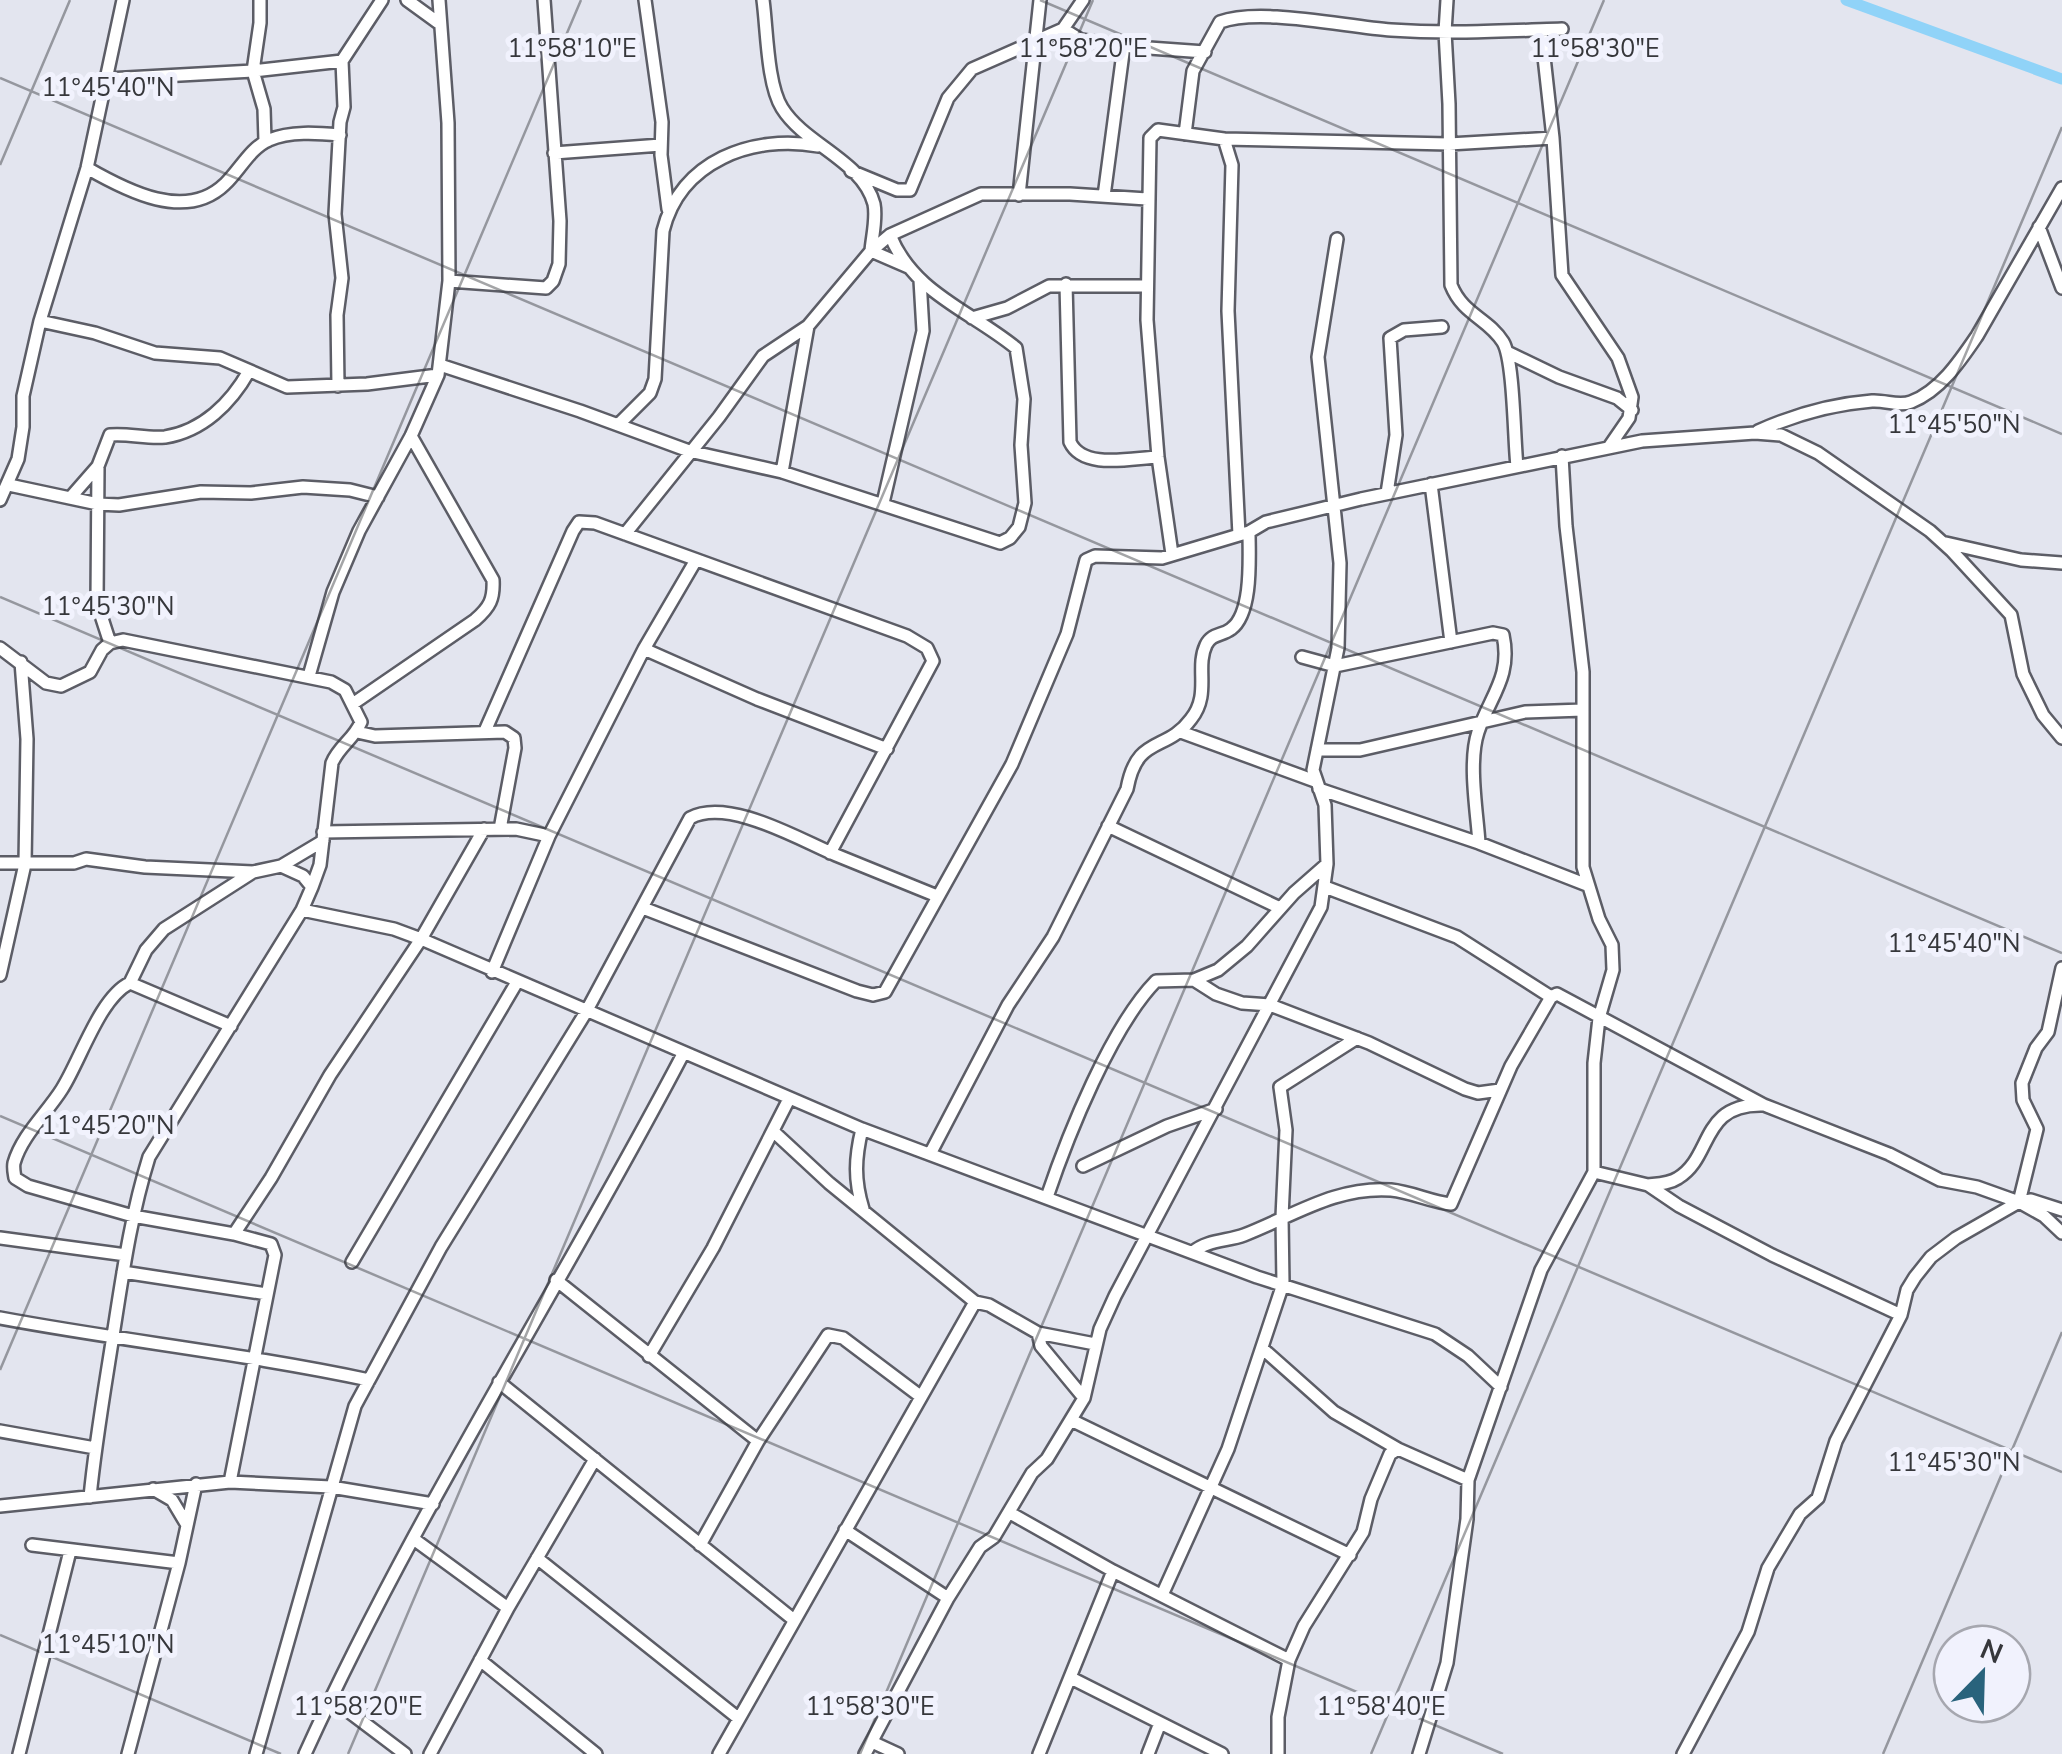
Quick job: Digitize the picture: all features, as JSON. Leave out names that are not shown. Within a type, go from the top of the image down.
[{"type":"street","points":[[0,500],[18,459],[24,396],[40,321],[87,168],[123,0]]},
{"type":"street","points":[[260,0],[252,71],[264,108],[266,141]]},
{"type":"street","points":[[338,386],[337,315],[342,278],[334,214],[344,107],[342,62],[382,0]]},
{"type":"street","points":[[408,0],[440,24]]},
{"type":"street","points":[[310,676],[333,592],[411,436],[439,370],[449,281],[448,123],[440,0]]},
{"type":"street","points":[[449,281],[546,288],[553,282],[560,221],[544,0]]},
{"type":"street","points":[[620,424],[650,393],[654,379],[660,255],[668,210],[662,122],[645,0]]},
{"type":"street","points":[[762,0],[778,98],[797,126],[851,170],[896,190],[910,190],[948,98],[972,69],[1062,30],[1083,0]]},
{"type":"street","points":[[1019,195],[1040,0]]},
{"type":"street","points":[[1447,0],[1444,32],[1451,285],[1463,308],[1496,334],[1507,352],[1516,466]]},
{"type":"street","points":[[1186,134],[1193,71],[1220,22],[1230,18],[1277,18],[1444,32],[1562,29]]},
{"type":"street","points":[[1062,30],[1082,40],[1120,46],[1205,52]]},
{"type":"street","points":[[1541,30],[1562,275],[1618,358],[1632,396],[1632,410],[1609,447]]},
{"type":"street","points":[[1104,196],[1120,46]]},
{"type":"street","points":[[108,79],[342,62]]},
{"type":"street","points":[[1172,554],[1158,457],[1145,286],[1152,132],[1224,139],[1449,144],[1553,138]]},
{"type":"street","points":[[87,168],[137,195],[184,202],[205,200],[224,186],[266,141],[288,134],[340,135]]},
{"type":"street","points":[[930,1154],[1008,1005],[1053,936],[1127,790],[1133,763],[1160,740],[1180,732],[1194,716],[1204,690],[1205,646],[1213,635],[1230,630],[1240,618],[1249,578],[1228,311],[1232,165],[1224,139]]},
{"type":"street","points":[[668,210],[685,183],[718,159],[746,147],[794,142],[818,146]]},
{"type":"street","points":[[554,153],[661,145]]},
{"type":"street","points":[[851,170],[874,204],[870,252]]},
{"type":"street","points":[[1754,432],[1795,416],[1878,400],[1901,404],[1926,394],[1962,359],[2062,188]]},
{"type":"street","points":[[625,534],[763,356],[808,326],[870,252],[890,235],[981,194],[1148,199]]},
{"type":"street","points":[[2039,227],[2062,288]]},
{"type":"street","points":[[40,321],[95,333],[155,353],[220,358],[287,387],[338,386],[439,370],[620,424],[690,451],[782,472],[1000,543],[1019,527],[1025,504],[1024,399],[1016,348],[935,294],[908,267],[890,235]]},
{"type":"street","points":[[898,1754],[869,1748],[948,1598],[980,1547],[994,1537],[1084,1398],[1096,1344],[1115,1296],[1321,907],[1327,864],[1325,805],[1313,770],[1335,666],[1340,562],[1318,358],[1337,239]]},
{"type":"street","points":[[870,252],[908,267]]},
{"type":"street","points":[[883,504],[923,331],[920,280]]},
{"type":"street","points":[[1066,284],[1070,442],[1075,454],[1087,459],[1158,457]]},
{"type":"street","points":[[971,318],[1007,308],[1049,286],[1145,286]]},
{"type":"street","points":[[782,472],[808,326]]},
{"type":"street","points":[[1388,493],[1396,435],[1390,338],[1404,330],[1442,328]]},
{"type":"street","points":[[1507,352],[1616,398],[1632,410]]},
{"type":"street","points":[[70,498],[98,466],[110,436],[163,437],[196,426],[220,411],[249,372]]},
{"type":"street","points":[[643,908],[873,995],[885,992],[1012,764],[1067,634],[1086,560],[1095,556],[1162,558],[1244,534],[1266,522],[1642,441],[1754,432],[1781,435],[1818,453],[1942,542],[2011,615],[2023,674],[2042,716],[2062,738]]},
{"type":"street","points":[[354,703],[475,620],[494,596],[493,580],[411,436]]},
{"type":"street","points":[[1419,1754],[1447,1663],[1467,1519],[1468,1480],[1541,1270],[1594,1172],[1592,1098],[1599,1018],[1612,970],[1612,945],[1583,867],[1583,672],[1562,456]]},
{"type":"street","points":[[98,466],[97,603],[110,643]]},
{"type":"street","points":[[1430,484],[1451,642]]},
{"type":"street","points":[[9,485],[120,506],[201,492],[251,493],[304,487],[378,496]]},
{"type":"street","points":[[485,731],[579,522],[595,523],[907,636],[927,648],[933,661],[830,853]]},
{"type":"street","points":[[1942,542],[2021,560],[2062,563]]},
{"type":"street","points":[[492,972],[549,836],[644,649],[696,560]]},
{"type":"street","points":[[1302,657],[1335,666],[1493,633],[1503,635],[1506,670],[1476,735],[1479,844]]},
{"type":"street","points":[[0,649],[21,661],[46,684],[61,686],[90,672],[102,650],[123,640],[331,682],[354,703],[359,727],[374,736],[505,732],[514,738],[515,748],[500,829]]},
{"type":"street","points":[[644,649],[757,699],[886,749]]},
{"type":"street","points":[[0,975],[25,864],[27,739],[21,661]]},
{"type":"street","points":[[1318,750],[1360,750],[1526,712],[1582,710]]},
{"type":"street","points":[[90,1497],[94,1448],[123,1272],[149,1158],[302,910],[312,888],[332,763],[338,748],[359,727]]},
{"type":"street","points":[[1180,732],[1587,885]]},
{"type":"street","points":[[256,1754],[355,1406],[441,1246],[586,1012],[690,818],[700,812],[718,812],[757,821],[937,896]]},
{"type":"street","points":[[1108,826],[1280,908]]},
{"type":"street","points":[[0,863],[74,863],[86,859],[146,868],[253,872],[282,866],[322,837],[484,829],[549,836]]},
{"type":"street","points":[[234,1234],[272,1178],[330,1075],[421,939],[484,829]]},
{"type":"street","points":[[1046,1198],[1068,1136],[1144,994],[1156,980],[1194,980],[1218,970],[1327,864]]},
{"type":"street","points":[[282,866],[303,876],[312,888]]},
{"type":"street","points":[[16,1178],[13,1166],[25,1141],[64,1087],[100,1018],[120,988],[130,983],[146,950],[164,928],[253,872]]},
{"type":"street","points":[[1326,888],[1457,936],[1551,997]]},
{"type":"street","points":[[302,910],[394,929],[421,939],[862,1129],[1104,1222],[1435,1334],[1468,1356],[1501,1387]]},
{"type":"street","points":[[2019,1202],[2037,1129],[2023,1100],[2022,1083],[2036,1048],[2048,1032],[2062,968]]},
{"type":"street","points":[[1194,980],[1216,994],[1242,1003],[1270,1005],[1356,1038],[1465,1089],[1491,1094],[1500,1090]]},
{"type":"street","points":[[352,1262],[517,982]]},
{"type":"street","points":[[130,983],[231,1026]]},
{"type":"street","points":[[1194,1252],[1342,1193],[1392,1190],[1451,1204],[1500,1090],[1551,997],[1557,994],[1764,1104],[1889,1154],[1940,1180],[2019,1202],[2044,1216],[2062,1233]]},
{"type":"street","points":[[1162,1596],[1228,1449],[1284,1284],[1286,1130],[1280,1087],[1356,1038]]},
{"type":"street","points":[[305,1754],[433,1504],[683,1054]]},
{"type":"street","points":[[1465,1089],[1489,1115]]},
{"type":"street","points":[[649,1356],[712,1248],[789,1099]]},
{"type":"street","points":[[1594,1172],[1648,1185],[1666,1183],[1682,1176],[1711,1128],[1724,1115],[1745,1104],[1764,1104]]},
{"type":"street","points":[[1083,1166],[1166,1126],[1216,1109]]},
{"type":"street","points":[[862,1129],[855,1160],[863,1209]]},
{"type":"street","points":[[774,1132],[975,1302],[989,1305],[1038,1334],[1096,1344]]},
{"type":"street","points":[[0,1175],[133,1216],[234,1234],[274,1246],[230,1482]]},
{"type":"street","points":[[1648,1185],[1679,1206],[1772,1255],[1901,1315]]},
{"type":"street","points":[[1682,1754],[1748,1632],[1768,1568],[1800,1514],[1818,1498],[1836,1441],[1901,1315],[1907,1290],[1930,1257],[2019,1202],[2031,1200],[2062,1210]]},
{"type":"street","points":[[0,1238],[126,1255]]},
{"type":"street","points":[[123,1272],[267,1294]]},
{"type":"street","points":[[556,1280],[758,1442]]},
{"type":"street","points":[[719,1754],[975,1302]]},
{"type":"street","points":[[0,1318],[369,1380]]},
{"type":"street","points":[[1038,1334],[1041,1346],[1084,1398]]},
{"type":"street","points":[[700,1544],[758,1442],[828,1335],[842,1338],[920,1396]]},
{"type":"street","points":[[1262,1349],[1334,1412],[1398,1449],[1468,1480]]},
{"type":"street","points":[[499,1382],[794,1620]]},
{"type":"street","points":[[1070,1420],[1350,1555]]},
{"type":"street","points":[[0,1431],[94,1448]]},
{"type":"street","points":[[1278,1754],[1278,1717],[1289,1660],[1304,1626],[1362,1532],[1371,1498],[1390,1454],[1398,1449]]},
{"type":"street","points":[[430,1754],[508,1608],[595,1459]]},
{"type":"street","points":[[0,1506],[230,1482],[331,1487],[433,1504]]},
{"type":"street","points":[[128,1754],[196,1484]]},
{"type":"street","points":[[152,1488],[172,1500],[187,1525]]},
{"type":"street","points":[[1010,1513],[1113,1571],[1289,1660]]},
{"type":"street","points":[[845,1530],[948,1598]]},
{"type":"street","points":[[415,1540],[508,1608]]},
{"type":"street","points":[[32,1545],[179,1563]]},
{"type":"street","points":[[20,1754],[70,1551]]},
{"type":"street","points":[[537,1558],[738,1718]]},
{"type":"street","points":[[1040,1754],[1113,1571]]},
{"type":"street","points":[[480,1660],[596,1754]]},
{"type":"street","points":[[1070,1678],[1222,1754]]},
{"type":"street","points":[[331,1698],[405,1754]]},
{"type":"street","points":[[1148,1754],[1160,1723]]},
{"type":"waterway","points":[[1846,0],[2062,79]]}]
